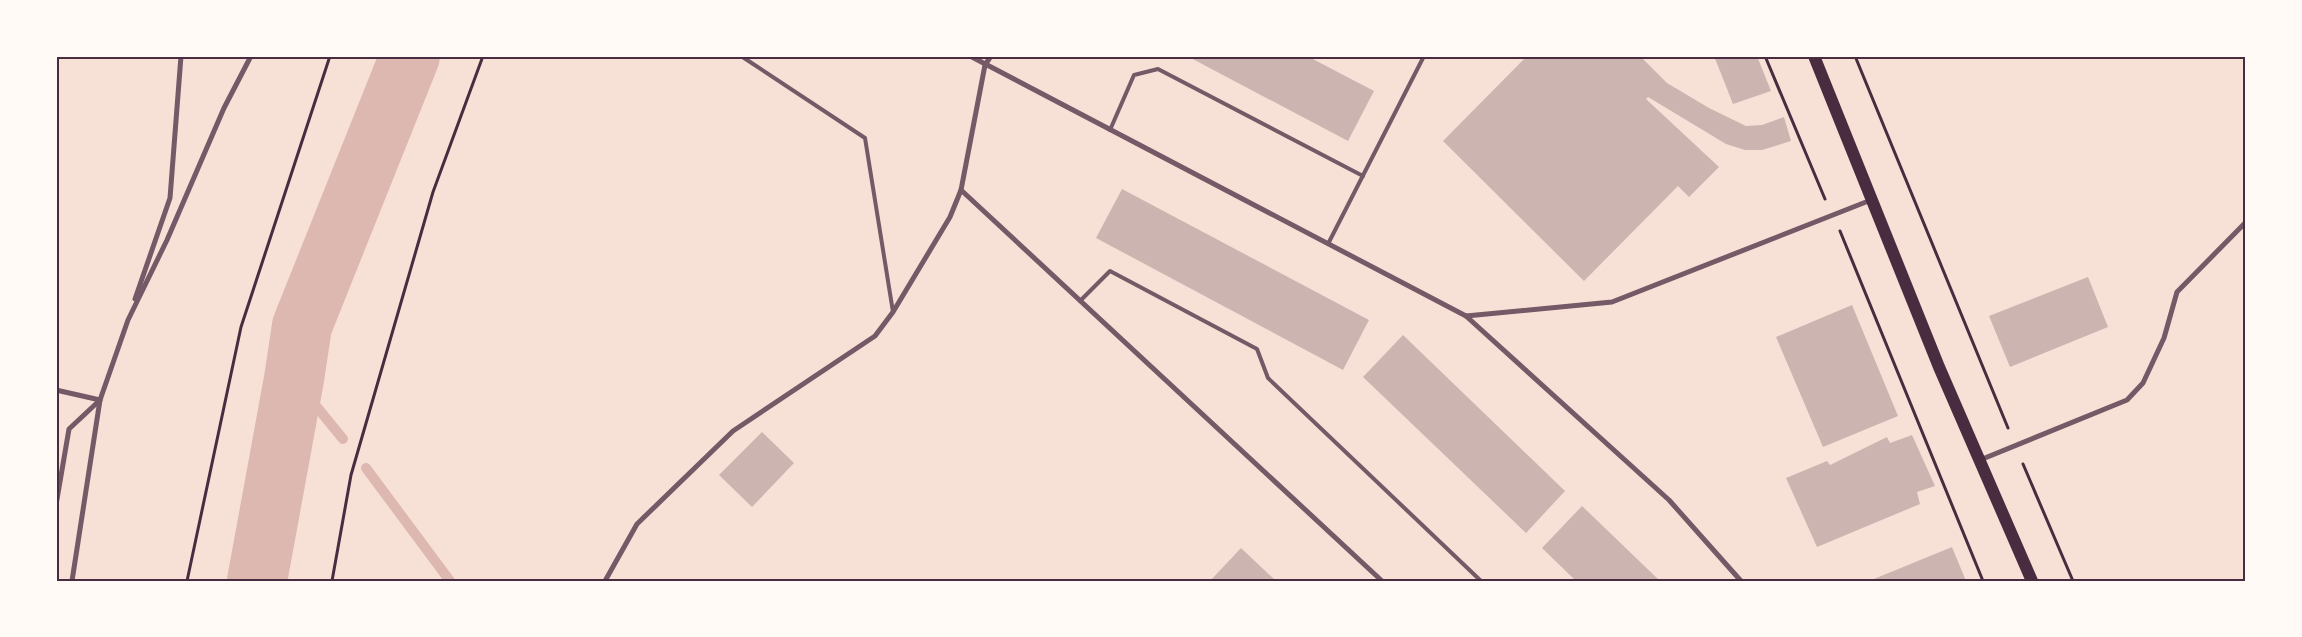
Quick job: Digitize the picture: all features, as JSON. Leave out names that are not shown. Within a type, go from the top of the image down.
[{"type":"main road","points":[[1814,56],[1939,367],[2032,581]]},
{"type":"street","points":[[72,581],[100,400],[170,198],[181,56]]},
{"type":"street","points":[[128,320],[167,240],[224,108],[251,56]]},
{"type":"street","points":[[970,56],[1329,242],[1466,316],[1669,500],[1741,581]]},
{"type":"street","points":[[605,581],[637,524],[733,431],[875,336],[893,312],[950,217],[962,190],[985,65],[991,56]]},
{"type":"street","points":[[962,190],[1382,581]]},
{"type":"street","points":[[1466,316],[1612,302],[1872,200]]},
{"type":"street","points":[[1979,460],[2127,400],[2144,383],[2164,338],[2177,292],[2246,222]]},
{"type":"street","points":[[56,390],[100,400]]},
{"type":"street","points":[[56,505],[69,429],[100,400]]},
{"type":"lane","points":[[741,56],[865,138],[893,312]]},
{"type":"lane","points":[[1329,242],[1424,56]]},
{"type":"lane","points":[[1110,130],[1134,75],[1158,69],[1362,176]]},
{"type":"lane","points":[[1080,301],[1110,271],[1257,349],[1268,378],[1481,581]]},
{"type":"path","points":[[187,581],[241,327],[330,56]]},
{"type":"path","points":[[332,581],[351,475],[433,192],[484,56]]},
{"type":"path","points":[[1765,56],[1983,581]]},
{"type":"path","points":[[1856,56],[2073,581]]},
{"type":"building","points":[[1187,56],[1307,56],[1374,91],[1348,141]]},
{"type":"building","points":[[1527,56],[1640,56],[1667,83],[1709,108],[1746,126],[1762,125],[1784,117],[1791,141],[1762,150],[1745,150],[1726,144],[1648,97],[1646,99],[1719,167],[1689,197],[1678,186],[1584,281],[1443,141]]},
{"type":"building","points":[[1714,56],[1757,56],[1771,91],[1733,104]]},
{"type":"building","points":[[1122,189],[1369,320],[1343,370],[1096,238]]},
{"type":"building","points":[[2088,277],[2108,327],[2010,367],[1989,316]]},
{"type":"building","points":[[1852,305],[1898,416],[1823,447],[1776,337]]},
{"type":"building","points":[[1403,335],[1565,491],[1526,533],[1363,377]]},
{"type":"building","points":[[762,432],[794,463],[752,507],[719,475]]},
{"type":"building","points":[[1912,435],[1935,486],[1917,492],[1920,504],[1817,547],[1786,478],[1827,461],[1830,465],[1887,437],[1890,443]]},
{"type":"building","points":[[1582,506],[1660,581],[1576,581],[1542,548]]},
{"type":"building","points":[[1952,547],[1966,581],[1869,581]]},
{"type":"building","points":[[1241,548],[1276,581],[1210,581]]},
{"type":"waterway","points":[[257,581],[302,326],[410,56]]},
{"type":"waterway","points":[[294,379],[343,439]]},
{"type":"waterway","points":[[366,468],[450,581]]}]
